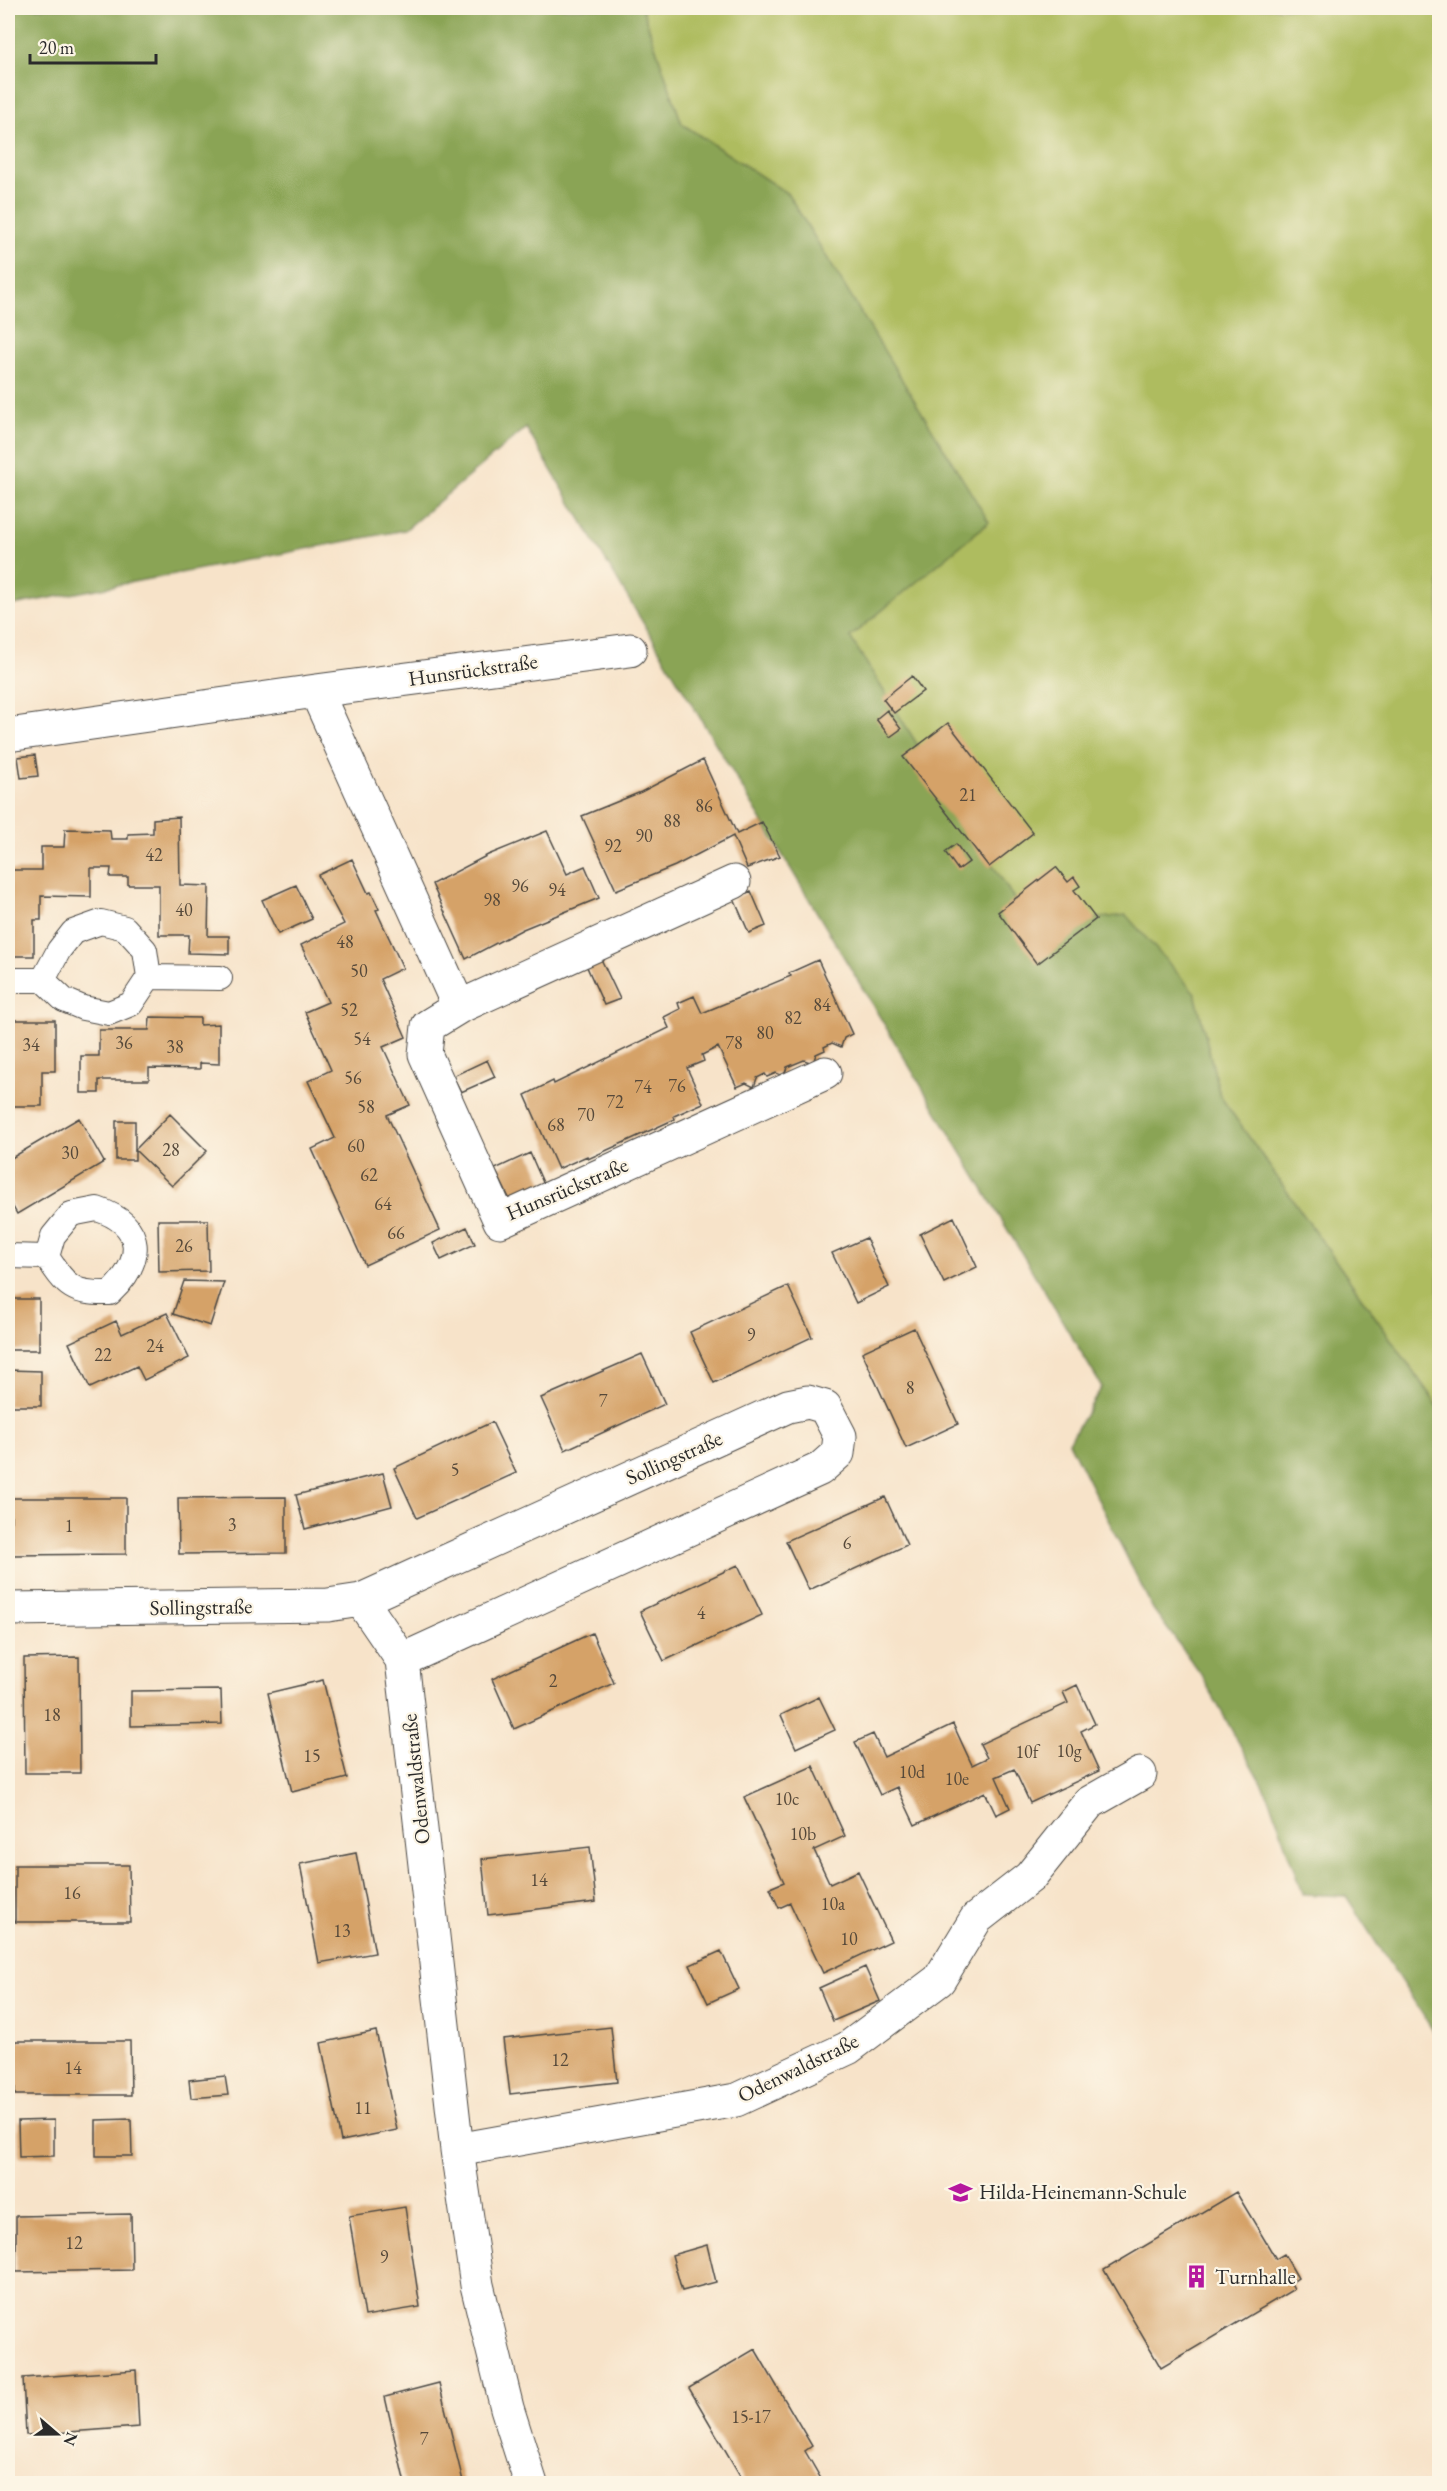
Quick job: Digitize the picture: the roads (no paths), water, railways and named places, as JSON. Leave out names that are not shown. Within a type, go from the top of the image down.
[{"type":"street","name":"Hunsrückstraße","points":[[8,735],[316,691],[630,650]]},
{"type":"street","points":[[316,691],[459,1007]]},
{"type":"street","name":"Hunsrückstraße","points":[[734,882],[459,1007],[428,1026],[425,1054],[500,1221],[825,1073]]},
{"type":"street","name":"Sollingstraße","points":[[8,1609],[327,1605],[362,1600],[788,1406],[808,1402],[825,1407],[840,1436],[838,1453],[820,1469],[402,1660]]},
{"type":"street","name":"Odenwaldstraße","points":[[362,1600],[402,1660],[457,2150],[477,2285],[507,2408],[531,2484]]},
{"type":"street","name":"Odenwaldstraße","points":[[457,2150],[736,2100],[848,2048],[939,1980],[976,1919],[1030,1877],[1089,1803],[1140,1774]]},
{"type":"lane","points":[[8,980],[43,980],[64,1000],[83,1008],[109,1013],[131,1004],[149,977],[145,950],[125,928],[101,922],[73,932],[59,950],[43,980]]},
{"type":"lane","points":[[149,977],[220,978]]},
{"type":"lane","points":[[8,1256],[46,1257]]},
{"type":"place","name":"Hilda-Heinemann-Schule","points":[[961,2192]]},
{"type":"place","name":"Turnhalle","points":[[1197,2277]]}]
